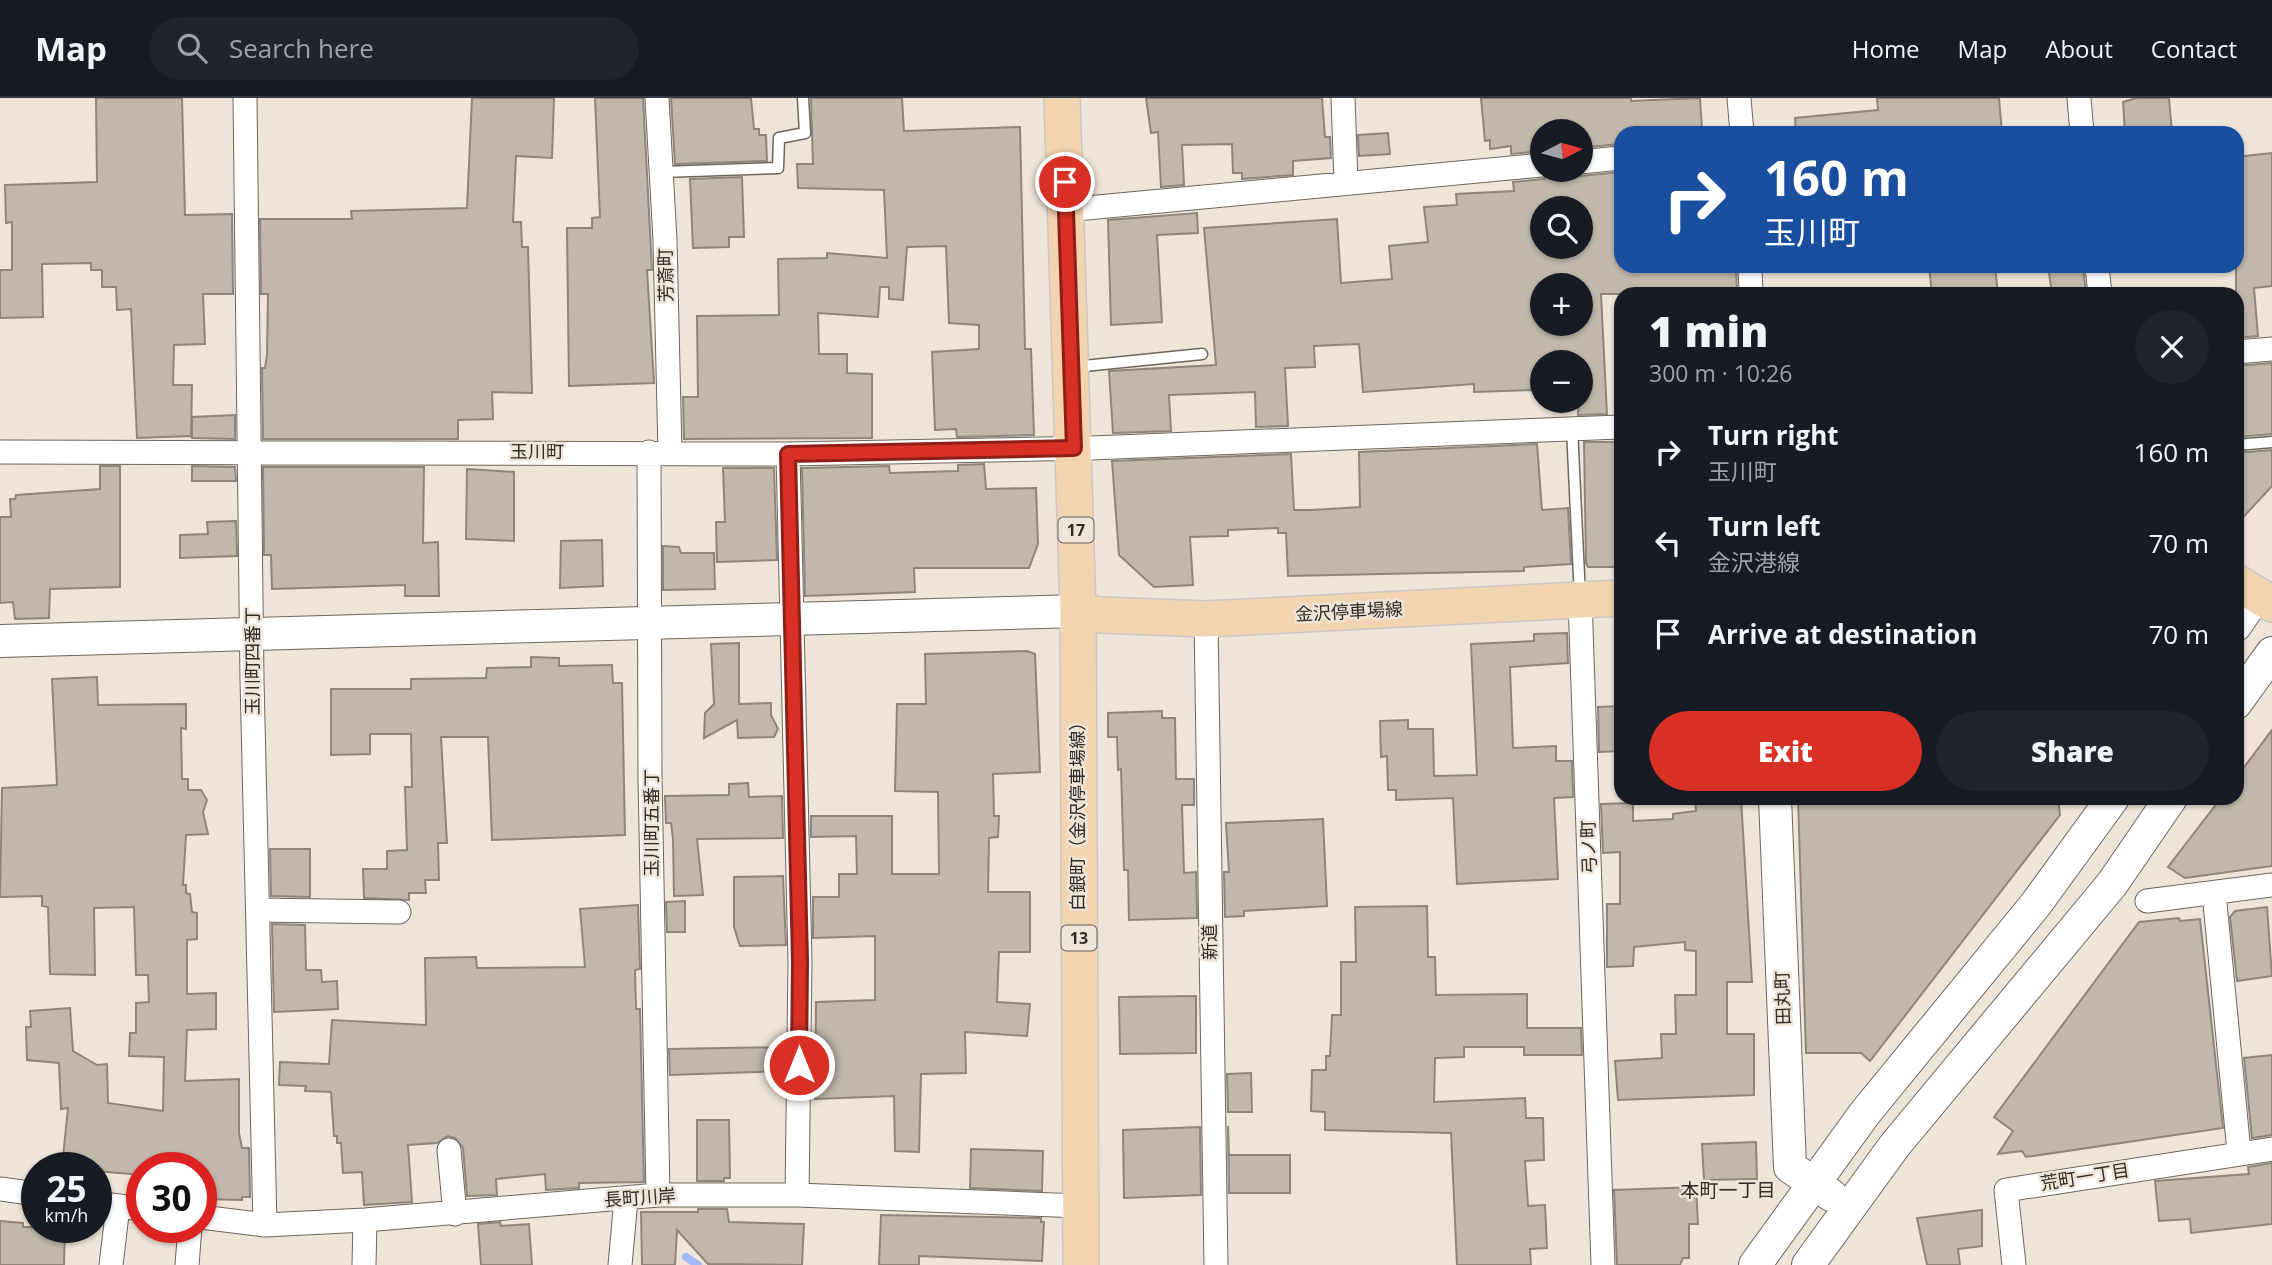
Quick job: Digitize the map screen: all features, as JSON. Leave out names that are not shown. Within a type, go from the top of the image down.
[{"type":"main road","name":"17","points":[[1062,98],[1078,611]]},
{"type":"main road","name":"金沢停車場線","points":[[1078,611],[1100,615],[1206,619],[1614,598]]},
{"type":"main road","name":"白銀町（金沢停車場線）","points":[[1078,611],[1081,1265]]},
{"type":"street","name":"玉川町四番丁","points":[[245,98],[252,634],[265,1225]]},
{"type":"street","name":"芳斎町","points":[[657,98],[662,172],[660,452]]},
{"type":"street","points":[[1343,98],[1346,183]]},
{"type":"street","points":[[1739,98],[1741,126]]},
{"type":"street","points":[[2079,98],[2081,126]]},
{"type":"street","points":[[1593,161],[1614,159]]},
{"type":"street","points":[[1066,210],[1530,166]]},
{"type":"street","points":[[2244,351],[2272,349]]},
{"type":"street","name":"玉川町","points":[[0,452],[788,454],[1074,448],[1614,427]]},
{"type":"street","name":"玉川町五番丁","points":[[658,1195],[649,622],[660,452]]},
{"type":"street","points":[[788,454],[800,961],[797,1195]]},
{"type":"street","points":[[2244,613],[2260,588]]},
{"type":"street","name":"弓ノ町","points":[[1580,599],[1603,1265]]},
{"type":"street","points":[[0,641],[1078,611]]},
{"type":"street","name":"新道","points":[[1206,619],[1216,1265]]},
{"type":"street","points":[[2244,692],[2272,653]]},
{"type":"street","name":"田丸町","points":[[1775,805],[1790,1167],[1815,1184]]},
{"type":"street","points":[[1755,1265],[1865,1113],[2036,904],[2108,805]]},
{"type":"street","points":[[1808,1265],[1895,1145],[2112,884],[2166,805]]},
{"type":"street","points":[[2147,901],[2272,885]]},
{"type":"street","points":[[2214,892],[2239,1152],[2272,1149]]},
{"type":"street","points":[[258,910],[399,912]]},
{"type":"street","points":[[449,1150],[455,1214]]},
{"type":"street","name":"荒町一丁目","points":[[2014,1265],[2006,1190],[2239,1152]]},
{"type":"street","points":[[1815,1184],[1850,1207]]},
{"type":"street","points":[[0,1188],[21,1191]]},
{"type":"street","name":"長町川岸","points":[[217,1219],[265,1225],[365,1220],[658,1195],[797,1195],[1080,1206]]},
{"type":"street","points":[[620,1265],[626,1199]]},
{"type":"street","points":[[364,1265],[365,1220]]},
{"type":"street","points":[[110,1243],[111,1265]]},
{"type":"street","points":[[187,1265],[189,1243]]},
{"type":"lane","points":[[662,172],[778,168],[779,138],[805,133],[803,98]]},
{"type":"lane","points":[[1071,367],[1202,354]]},
{"type":"lane","name":"弓ノ町","points":[[1572,428],[1580,599]]},
{"type":"lane","points":[[2244,444],[2272,442]]},
{"type":"building","points":[[96,98],[182,98],[185,215],[232,214],[233,294],[203,294],[205,344],[174,345],[173,385],[192,385],[191,436],[137,438],[131,309],[117,310],[116,287],[102,287],[102,270],[91,270],[91,263],[42,264],[43,317],[0,318],[0,270],[12,270],[12,222],[6,223],[5,185],[97,182]]},
{"type":"building","points":[[472,98],[554,98],[552,158],[516,156],[513,222],[521,222],[522,247],[528,247],[532,393],[492,392],[493,419],[458,420],[458,439],[263,439],[262,368],[265,368],[267,355],[268,294],[261,294],[260,219],[352,219],[351,211],[467,208]]},
{"type":"building","points":[[595,98],[643,98],[652,270],[647,270],[654,383],[569,386],[567,228],[592,228],[592,218],[600,217]]},
{"type":"building","points":[[671,98],[751,98],[754,129],[759,129],[759,135],[766,135],[767,161],[675,164]]},
{"type":"building","points":[[811,98],[902,98],[904,131],[1020,127],[1025,349],[1031,349],[1034,435],[957,437],[956,429],[935,430],[932,352],[979,349],[979,325],[949,323],[946,246],[907,247],[903,300],[889,299],[889,287],[880,287],[878,317],[818,313],[819,354],[847,354],[847,373],[872,374],[872,438],[684,439],[683,397],[698,397],[697,316],[779,315],[778,259],[827,258],[827,253],[887,258],[884,190],[798,188],[797,164],[813,164]]},
{"type":"building","points":[[1146,98],[1322,98],[1325,137],[1330,137],[1331,158],[1293,161],[1293,175],[1242,179],[1242,173],[1233,173],[1232,144],[1182,145],[1184,185],[1161,187],[1158,132],[1151,133]]},
{"type":"building","points":[[1481,98],[1631,98],[1631,101],[1700,98],[1702,126],[1614,126],[1614,145],[1593,147],[1593,119],[1530,119],[1530,152],[1511,154],[1511,146],[1490,149],[1490,140],[1485,141]]},
{"type":"building","points":[[1877,98],[1999,98],[2001,126],[1796,126],[1795,118],[1878,110]]},
{"type":"building","points":[[2136,98],[2169,98],[2171,126],[2125,126],[2123,102]]},
{"type":"building","points":[[1388,133],[1390,154],[1359,156],[1358,135]]},
{"type":"building","points":[[2272,153],[2272,286],[2254,288],[2258,336],[2244,337],[2244,287],[2236,287],[2236,273],[2244,273],[2244,156]]},
{"type":"building","points":[[1614,173],[1614,273],[1736,273],[1737,287],[1614,287],[1614,294],[1601,294],[1607,414],[1578,415],[1593,413],[1593,350],[1530,350],[1530,390],[1474,392],[1474,384],[1363,392],[1359,344],[1314,346],[1315,367],[1285,368],[1288,426],[1256,427],[1255,392],[1169,395],[1171,431],[1113,433],[1109,371],[1216,365],[1204,228],[1337,219],[1341,283],[1392,279],[1389,246],[1428,242],[1424,207],[1457,205],[1456,194],[1514,191],[1513,182],[1593,182],[1593,175]]},
{"type":"building","points":[[742,177],[744,237],[729,237],[729,247],[693,248],[690,179]]},
{"type":"building","points":[[1197,213],[1198,233],[1157,235],[1162,322],[1111,325],[1108,220]]},
{"type":"building","points":[[1930,273],[1996,273],[1997,287],[1931,287]]},
{"type":"building","points":[[2049,273],[2084,273],[2085,287],[2051,287]]},
{"type":"building","points":[[2272,363],[2272,434],[2244,436],[2244,365]]},
{"type":"building","points":[[235,415],[235,439],[192,438],[192,417]]},
{"type":"building","points":[[1584,442],[1614,442],[1614,567],[1588,567]]},
{"type":"building","points":[[1537,444],[1542,510],[1568,508],[1571,564],[1524,567],[1524,571],[1288,576],[1286,533],[1278,533],[1278,528],[1228,530],[1228,536],[1190,537],[1193,585],[1154,587],[1119,555],[1112,461],[1291,454],[1294,510],[1312,510],[1360,507],[1359,452]]},
{"type":"building","points":[[2272,450],[2272,486],[2244,516],[2244,452]]},
{"type":"building","points":[[984,464],[986,489],[1036,488],[1038,544],[1029,568],[914,568],[915,592],[805,596],[802,468],[889,466],[890,473],[958,471],[958,465]]},
{"type":"building","points":[[100,466],[120,466],[120,587],[50,589],[49,618],[15,619],[13,602],[0,603],[0,517],[11,517],[10,499],[15,499],[16,495],[100,489]]},
{"type":"building","points":[[192,466],[235,467],[236,481],[192,481]]},
{"type":"building","points":[[263,467],[424,467],[423,543],[438,542],[439,596],[405,596],[405,585],[272,589],[271,555],[264,555]]},
{"type":"building","points":[[723,468],[774,468],[777,560],[717,562],[716,522],[725,522]]},
{"type":"building","points":[[467,469],[514,472],[514,541],[466,539]]},
{"type":"building","points":[[236,521],[237,556],[180,558],[180,535],[208,534],[207,522]]},
{"type":"building","points":[[602,540],[603,586],[560,588],[561,541]]},
{"type":"building","points":[[663,546],[679,547],[681,553],[714,553],[715,589],[663,590]]},
{"type":"building","points":[[1567,633],[1568,663],[1510,667],[1513,748],[1556,746],[1556,761],[1572,761],[1573,797],[1554,798],[1558,879],[1457,884],[1453,798],[1396,800],[1396,790],[1388,790],[1387,756],[1381,757],[1380,721],[1408,720],[1408,729],[1433,729],[1434,776],[1477,775],[1471,644],[1534,641],[1534,634]]},
{"type":"building","points":[[739,643],[739,704],[771,703],[771,715],[778,729],[774,737],[738,738],[737,720],[704,738],[705,713],[714,704],[711,644]]},
{"type":"building","points":[[1027,651],[1035,654],[1040,772],[993,774],[994,816],[999,816],[998,837],[989,838],[988,892],[1030,892],[1030,952],[999,952],[997,1002],[1030,1004],[1027,1036],[965,1032],[966,1073],[921,1074],[919,1152],[895,1151],[894,1096],[815,1099],[816,1002],[875,1000],[875,936],[813,938],[813,897],[839,897],[839,874],[857,874],[856,836],[811,837],[811,816],[892,816],[892,874],[939,874],[938,792],[895,791],[897,704],[926,704],[925,654]]},
{"type":"building","points":[[531,657],[559,658],[559,666],[612,665],[613,683],[622,683],[625,835],[492,840],[488,737],[441,737],[447,843],[438,843],[439,880],[425,880],[426,893],[409,893],[409,900],[364,898],[363,869],[387,869],[387,851],[407,850],[405,787],[412,787],[411,734],[370,734],[370,754],[331,755],[331,689],[411,689],[411,679],[486,678],[487,668],[531,667]]},
{"type":"building","points":[[97,677],[98,705],[186,704],[186,729],[181,728],[182,779],[188,779],[188,790],[201,790],[207,800],[203,812],[208,834],[186,835],[183,885],[186,885],[186,893],[190,894],[192,912],[197,913],[197,939],[187,940],[187,994],[216,993],[216,1029],[187,1030],[185,1081],[239,1079],[239,1133],[242,1148],[249,1148],[250,1197],[242,1197],[242,1200],[217,1199],[217,1152],[126,1152],[126,1174],[112,1172],[112,1152],[64,1152],[68,1108],[61,1109],[59,1063],[27,1060],[26,1027],[31,1027],[30,1011],[70,1008],[73,1051],[97,1065],[107,1064],[108,1103],[163,1111],[164,1057],[129,1056],[130,1033],[136,1033],[136,1003],[149,1002],[148,975],[136,975],[134,907],[94,908],[95,975],[50,974],[48,907],[42,906],[42,896],[0,897],[2,788],[57,785],[52,679]]},
{"type":"building","points":[[1614,706],[1614,751],[1599,752],[1598,707]]},
{"type":"building","points":[[1162,711],[1162,718],[1175,718],[1176,779],[1194,779],[1194,805],[1182,805],[1184,873],[1196,872],[1197,918],[1129,920],[1128,870],[1124,870],[1121,769],[1118,770],[1117,737],[1108,737],[1108,713]]},
{"type":"building","points":[[2272,730],[2272,866],[2185,878],[2168,867],[2216,805],[2244,805],[2244,767]]},
{"type":"building","points":[[748,783],[749,797],[782,796],[783,838],[697,839],[703,895],[674,896],[673,839],[671,823],[666,823],[665,796],[729,795],[729,784]]},
{"type":"building","points":[[1601,804],[1633,805],[1633,821],[1673,819],[1673,814],[1696,811],[1696,805],[1741,805],[1752,982],[1727,982],[1727,1034],[1754,1034],[1754,1095],[1618,1100],[1615,1061],[1662,1058],[1661,1034],[1676,1034],[1675,995],[1696,995],[1696,951],[1685,950],[1685,942],[1634,947],[1633,966],[1607,967],[1607,904],[1620,904],[1620,852],[1603,853]]},
{"type":"building","points":[[1798,805],[2059,805],[2060,815],[1870,1061],[1861,1053],[1806,1053]]},
{"type":"building","points":[[1323,819],[1327,906],[1244,911],[1244,916],[1225,917],[1224,872],[1229,872],[1226,823]]},
{"type":"building","points":[[270,849],[310,849],[310,897],[271,896]]},
{"type":"building","points":[[783,876],[786,945],[740,946],[734,927],[734,877]]},
{"type":"building","points":[[685,901],[685,932],[667,932],[666,902]]},
{"type":"building","points":[[638,905],[640,969],[635,970],[636,1009],[640,1009],[644,1182],[579,1183],[579,1188],[546,1190],[545,1174],[496,1179],[497,1195],[467,1196],[463,1148],[455,1138],[448,1136],[437,1143],[408,1145],[412,1202],[364,1205],[362,1172],[343,1173],[341,1143],[337,1143],[337,1136],[334,1136],[331,1092],[305,1091],[306,1086],[279,1085],[280,1062],[329,1064],[332,1020],[426,1025],[425,958],[476,957],[477,968],[585,967],[580,909]]},
{"type":"building","points":[[1427,906],[1428,957],[1435,957],[1436,995],[1527,994],[1527,1028],[1581,1028],[1582,1055],[1524,1055],[1524,1047],[1464,1047],[1464,1057],[1435,1058],[1434,1102],[1525,1098],[1526,1118],[1543,1118],[1544,1160],[1525,1161],[1528,1206],[1545,1205],[1547,1248],[1530,1249],[1531,1265],[1457,1265],[1451,1133],[1325,1130],[1325,1112],[1311,1111],[1312,1070],[1326,1070],[1326,1056],[1330,1056],[1332,1015],[1341,1015],[1341,962],[1356,962],[1355,907]]},
{"type":"building","points":[[2267,907],[2272,976],[2237,981],[2230,917],[2235,911]]},
{"type":"building","points":[[2179,918],[2180,921],[2200,919],[2223,1128],[2026,1157],[2022,1151],[1998,1154],[2013,1131],[1994,1117],[2139,922]]},
{"type":"building","points":[[272,924],[305,925],[306,970],[321,970],[322,982],[337,981],[338,1009],[274,1012]]},
{"type":"building","points":[[1196,996],[1196,1053],[1120,1054],[1119,997]]},
{"type":"building","points":[[785,1047],[785,1071],[670,1075],[669,1049]]},
{"type":"building","points":[[2272,1055],[2272,1135],[2252,1138],[2244,1058]]},
{"type":"building","points":[[1251,1073],[1252,1112],[1228,1112],[1227,1074]]},
{"type":"building","points":[[697,1120],[729,1120],[730,1178],[724,1178],[724,1181],[697,1181]]},
{"type":"building","points":[[1228,1126],[1229,1155],[1290,1155],[1290,1193],[1229,1193]]},
{"type":"building","points":[[1200,1127],[1201,1195],[1124,1198],[1123,1130]]},
{"type":"building","points":[[1756,1142],[1757,1179],[1704,1180],[1702,1144]]},
{"type":"building","points":[[971,1149],[1043,1151],[1042,1191],[970,1188]]},
{"type":"building","points":[[2272,1163],[2272,1224],[2191,1233],[2190,1219],[2159,1221],[2155,1181],[2249,1174],[2248,1167]]},
{"type":"building","points":[[1696,1187],[1698,1224],[1689,1224],[1689,1258],[1683,1258],[1680,1265],[1617,1265],[1614,1190]]},
{"type":"building","points":[[698,1209],[727,1209],[729,1222],[804,1224],[802,1265],[708,1264],[677,1230],[675,1265],[642,1265],[641,1212],[698,1212]]},
{"type":"building","points":[[1982,1210],[1982,1246],[1958,1249],[1960,1265],[1927,1265],[1917,1218]]},
{"type":"building","points":[[881,1215],[1041,1218],[1041,1222],[1044,1222],[1042,1261],[919,1256],[919,1265],[879,1265]]},
{"type":"building","points":[[0,1221],[21,1223],[21,1243],[65,1243],[64,1265],[0,1265]]},
{"type":"building","points":[[500,1222],[501,1226],[529,1224],[532,1265],[481,1265],[478,1224]]},
{"type":"waterway","points":[[686,1257],[698,1265]]},
{"type":"district","name":"本町一丁目","points":[[1728,1190]]},
{"type":"route","points":[[799,1065],[800,961],[788,454],[1074,448],[1065,182]]}]
